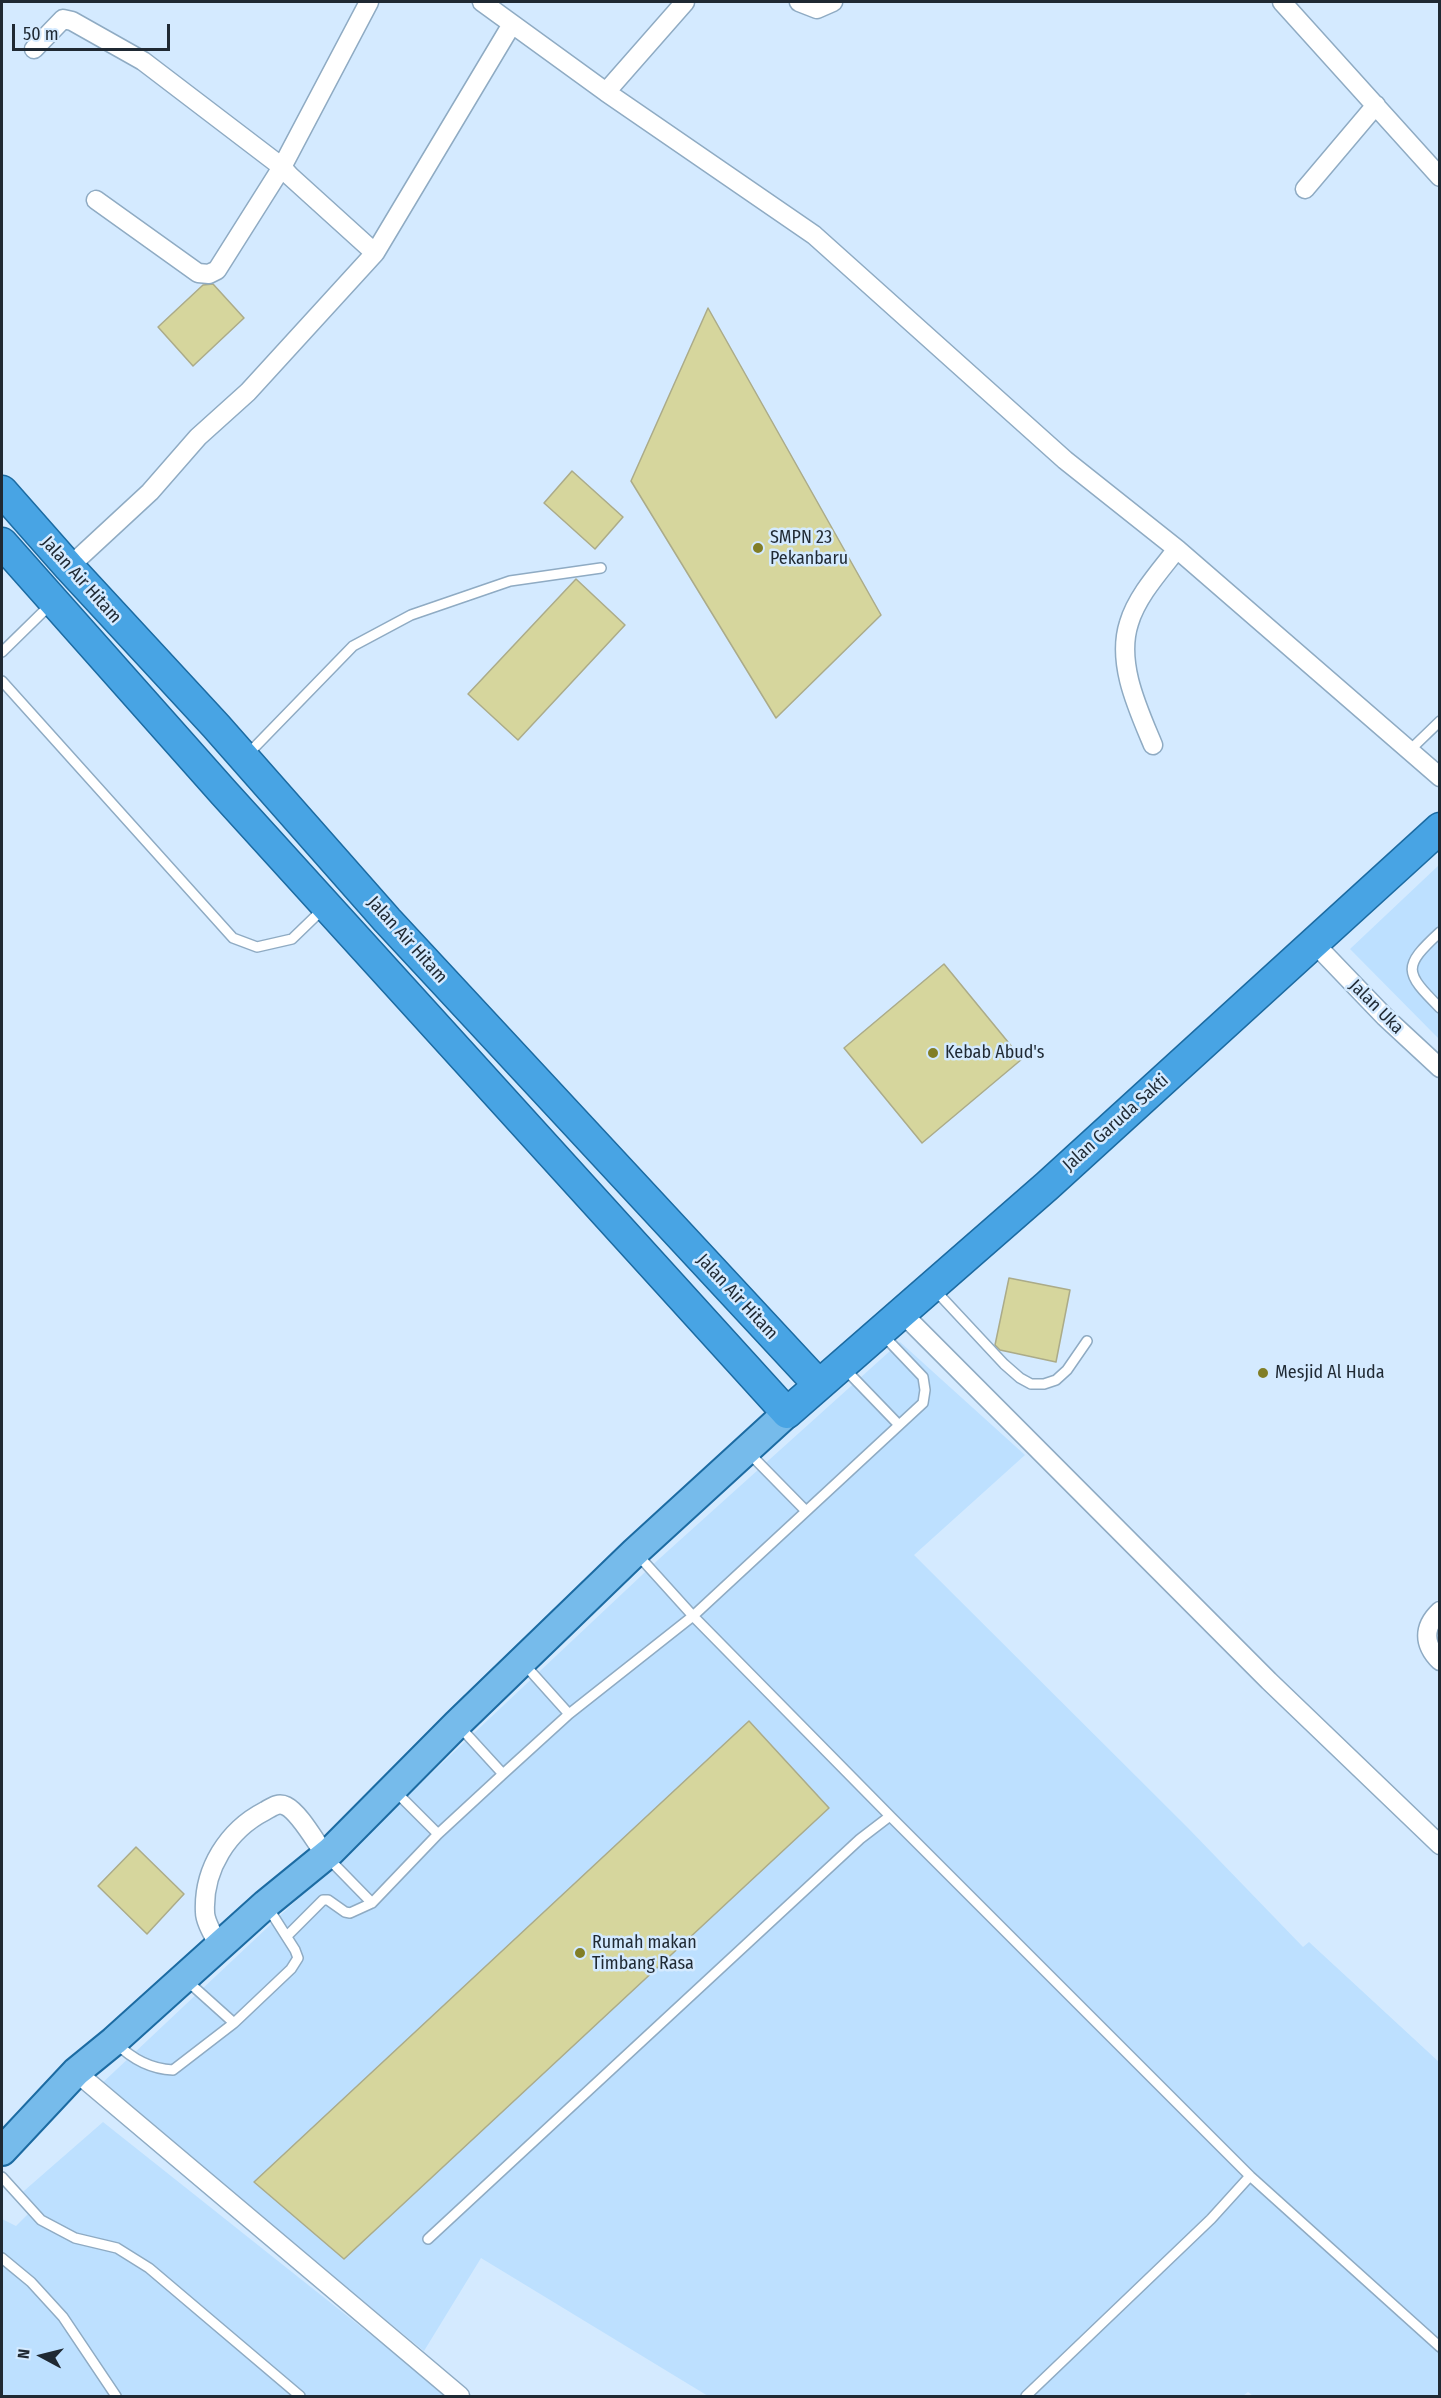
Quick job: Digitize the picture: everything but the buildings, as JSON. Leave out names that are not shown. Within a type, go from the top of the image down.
[{"type":"highway","name":"Jalan Air Hitam","points":[[2,491],[387,920],[819,1385]]},
{"type":"highway","name":"Jalan Air Hitam","points":[[2,543],[787,1413]]},
{"type":"highway","name":"Jalan Garuda Sakti","points":[[787,1413],[932,1287],[1440,828]]},
{"type":"main road","points":[[2,2151],[76,2072],[114,2041],[266,1904],[326,1856],[392,1788],[635,1552],[787,1413]]},
{"type":"street","points":[[96,200],[198,273],[209,274],[217,270],[282,167],[369,2]]},
{"type":"street","points":[[482,2],[606,92],[814,235],[1065,460],[1177,549],[1440,777]]},
{"type":"street","points":[[606,92],[685,2]]},
{"type":"street","points":[[799,2],[817,9],[833,2]]},
{"type":"street","points":[[1282,2],[1440,177]]},
{"type":"street","points":[[34,49],[63,20],[72,21],[143,61],[282,167],[375,253]]},
{"type":"street","points":[[69,567],[150,492],[198,437],[248,392],[375,253],[512,24]]},
{"type":"street","points":[[1305,189],[1376,105]]},
{"type":"street","points":[[1153,745],[1135,701],[1126,665],[1126,638],[1134,611],[1177,549]]},
{"type":"street","name":"Jalan Uka","points":[[1314,943],[1385,1017],[1440,1068]]},
{"type":"street","points":[[901,1312],[1269,1681],[1440,1845]]},
{"type":"street","points":[[1440,1611],[1429,1623],[1427,1634],[1433,1654],[1440,1661]]},
{"type":"street","points":[[219,1946],[204,1914],[208,1880],[222,1847],[248,1820],[276,1804],[285,1805],[294,1812],[326,1856]]},
{"type":"street","points":[[76,2072],[460,2397]]},
{"type":"lane","points":[[244,758],[353,646],[392,625],[411,615],[510,581],[601,568]]},
{"type":"lane","points":[[2,652],[53,602]]},
{"type":"lane","points":[[2,681],[233,938],[258,947],[291,939],[327,905]]},
{"type":"lane","points":[[1410,750],[1440,720]]},
{"type":"lane","points":[[1440,932],[1417,953],[1412,971],[1418,986],[1440,1008]]},
{"type":"lane","points":[[932,1287],[993,1354],[1025,1382],[1036,1385],[1056,1380],[1068,1371],[1087,1341]]},
{"type":"lane","points":[[287,1936],[323,1900],[328,1900],[350,1913],[372,1903],[438,1834],[569,1714],[693,1616],[923,1403],[926,1390],[923,1377],[879,1331]]},
{"type":"lane","points":[[842,1365],[899,1425]]},
{"type":"lane","points":[[746,1451],[806,1511]]},
{"type":"lane","points":[[635,1552],[693,1616],[890,1816],[1250,2176],[1440,2348]]},
{"type":"lane","points":[[522,1662],[569,1714]]},
{"type":"lane","points":[[458,1724],[503,1774]]},
{"type":"lane","points":[[392,1788],[438,1834]]},
{"type":"lane","points":[[428,2239],[766,1925],[860,1839],[890,1816]]},
{"type":"lane","points":[[326,1856],[372,1903]]},
{"type":"lane","points":[[114,2041],[132,2057],[150,2066],[173,2070],[234,2023],[298,1958],[266,1904]]},
{"type":"lane","points":[[183,1978],[234,2023]]},
{"type":"lane","points":[[1026,2397],[1211,2219],[1250,2176]]},
{"type":"lane","points":[[2,2177],[41,2220],[75,2238],[117,2248],[149,2268],[300,2397]]},
{"type":"lane","points":[[2,2259],[31,2282],[63,2317],[116,2397]]},
{"type":"shaded area","points":[[1439,865],[1439,1039],[1350,949]]},
{"type":"shaded area","points":[[900,1342],[1025,1455],[914,1555],[1188,1828],[1303,1947],[1309,1942],[1439,2062],[1439,2396],[1253,2396],[1248,2392],[1243,2396],[708,2396],[481,2258],[424,2351],[99,2086],[659,1559]]},
{"type":"shaded area","points":[[103,2122],[448,2396],[2,2396],[2,2219],[16,2226],[28,2214],[17,2197]]},
{"type":"place","name":"SMPN 23 Pekanbaru","points":[[758,548]]},
{"type":"place","name":"Kebab Abud's","points":[[933,1053]]},
{"type":"place","name":"Mesjid Al Huda","points":[[1263,1373]]},
{"type":"place","name":"Rumah makan Timbang Rasa","points":[[580,1953]]}]
